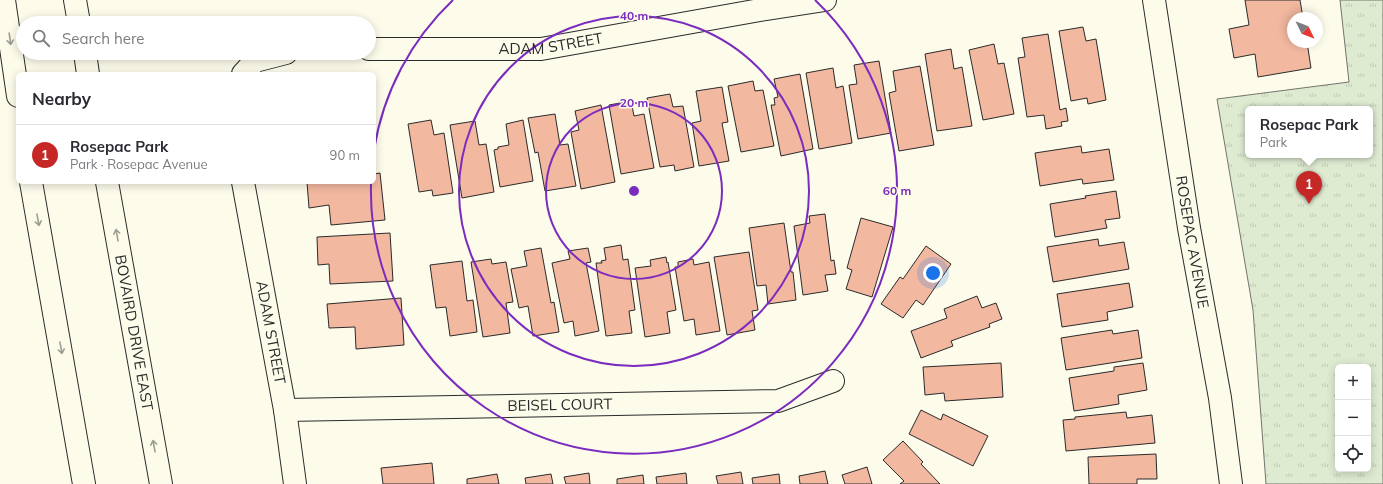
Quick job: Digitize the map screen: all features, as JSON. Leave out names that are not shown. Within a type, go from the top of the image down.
[{"type":"street","points":[[4,0],[16,82]]},
{"type":"street","points":[[75,0],[78,16]]},
{"type":"street","name":"ADAM STREET","points":[[376,49],[541,49],[825,0]]},
{"type":"street","name":"ROSEPAC AVENUE","points":[[1154,0],[1189,228],[1220,398],[1231,484]]},
{"type":"street","points":[[86,60],[88,72]]},
{"type":"street","points":[[245,72],[255,61],[259,60]]},
{"type":"street","points":[[31,184],[84,484]]},
{"type":"street","name":"BOVAIRD DRIVE EAST","points":[[107,184],[161,484]]},
{"type":"street","name":"ADAM STREET","points":[[243,184],[285,410],[295,484]]},
{"type":"street","name":"BEISEL COURT","points":[[285,410],[778,401],[833,381]]},
{"type":"green space","points":[[1340,0],[1383,0],[1383,484],[1266,484],[1253,310],[1217,99],[1349,82]]},
{"type":"building","points":[[1245,0],[1300,0],[1302,12],[1287,12],[1287,48],[1308,48],[1311,68],[1258,77],[1255,54],[1234,58],[1229,29],[1249,25]]},
{"type":"building","points":[[1083,27],[1086,41],[1096,39],[1106,100],[1088,104],[1087,98],[1071,101],[1059,31]]},
{"type":"building","points":[[1048,34],[1060,110],[1066,108],[1068,121],[1061,122],[1062,126],[1046,129],[1044,115],[1027,117],[1018,58],[1025,57],[1022,38]]},
{"type":"building","points":[[994,44],[998,64],[1004,63],[1014,114],[983,120],[969,50]]},
{"type":"building","points":[[951,49],[954,69],[962,67],[972,126],[937,131],[925,54]]},
{"type":"building","points":[[879,61],[891,133],[858,139],[849,85],[857,84],[854,65]]},
{"type":"building","points":[[920,66],[934,145],[899,151],[889,93],[896,91],[893,71]]},
{"type":"building","points":[[833,68],[836,88],[843,86],[852,143],[819,149],[806,73]]},
{"type":"building","points":[[800,74],[813,149],[781,156],[771,105],[775,105],[774,98],[778,97],[774,79]]},
{"type":"building","points":[[753,81],[755,91],[763,90],[774,146],[741,152],[728,86]]},
{"type":"building","points":[[722,87],[728,122],[722,123],[729,161],[699,166],[692,123],[701,121],[696,91]]},
{"type":"building","points":[[670,94],[673,107],[683,106],[694,167],[675,171],[674,165],[660,167],[647,98]]},
{"type":"building","points":[[631,101],[634,116],[644,114],[654,168],[621,174],[609,105]]},
{"type":"building","points":[[601,105],[615,182],[581,189],[571,132],[579,130],[575,111]]},
{"type":"building","points":[[555,114],[560,145],[568,144],[576,186],[545,191],[538,152],[535,153],[528,118]]},
{"type":"building","points":[[431,120],[434,135],[444,133],[453,193],[433,196],[432,190],[419,192],[408,124]]},
{"type":"building","points":[[523,120],[533,181],[500,187],[494,150],[498,149],[498,147],[509,145],[506,124]]},
{"type":"building","points":[[475,121],[479,145],[486,144],[494,192],[462,198],[450,125]]},
{"type":"building","points":[[1081,146],[1082,153],[1109,149],[1114,180],[1083,184],[1082,179],[1040,186],[1035,153]]},
{"type":"building","points":[[380,173],[385,220],[331,225],[329,205],[309,208],[307,184],[376,184],[376,174]]},
{"type":"building","points":[[1116,191],[1120,218],[1105,220],[1107,228],[1055,237],[1050,204]]},
{"type":"building","points":[[825,214],[831,261],[834,260],[836,274],[825,275],[828,291],[803,295],[794,226],[810,223],[809,216]]},
{"type":"building","points":[[861,218],[893,227],[872,297],[846,289],[852,270],[847,268]]},
{"type":"building","points":[[784,223],[791,272],[793,272],[796,300],[768,304],[766,285],[757,286],[749,228]]},
{"type":"building","points":[[390,233],[393,281],[330,284],[329,264],[318,265],[317,237]]},
{"type":"building","points":[[1098,239],[1099,246],[1124,242],[1129,269],[1053,282],[1047,247]]},
{"type":"building","points":[[621,245],[623,260],[628,259],[635,310],[629,311],[632,333],[606,336],[596,263],[602,263],[601,261],[606,260],[604,248]]},
{"type":"building","points":[[926,246],[951,264],[923,305],[916,300],[903,318],[881,304],[900,277],[903,279]]},
{"type":"building","points":[[541,248],[551,303],[554,302],[559,332],[533,336],[528,306],[519,308],[511,269],[527,266],[524,251]]},
{"type":"building","points":[[588,248],[591,262],[586,263],[599,331],[575,336],[573,321],[564,323],[552,263],[570,259],[568,251]]},
{"type":"building","points":[[749,252],[758,310],[752,311],[755,330],[727,335],[714,257]]},
{"type":"building","points":[[666,257],[676,310],[667,312],[670,333],[645,337],[635,268],[651,266],[650,260]]},
{"type":"building","points":[[491,259],[492,264],[506,262],[513,302],[506,303],[510,333],[483,337],[471,262]]},
{"type":"building","points":[[693,259],[694,265],[709,262],[720,331],[696,335],[694,319],[684,321],[675,267],[678,267],[678,262]]},
{"type":"building","points":[[462,261],[467,301],[473,300],[477,332],[450,336],[446,307],[436,308],[430,265]]},
{"type":"building","points":[[1129,283],[1133,307],[1107,312],[1108,320],[1062,327],[1057,294]]},
{"type":"building","points":[[977,296],[982,308],[996,303],[1002,319],[989,324],[990,327],[951,341],[953,346],[921,358],[911,331],[947,318],[944,309]]},
{"type":"building","points":[[401,298],[404,345],[356,349],[355,327],[329,328],[327,304]]},
{"type":"building","points":[[1112,330],[1113,334],[1138,330],[1142,358],[1066,370],[1061,338]]},
{"type":"building","points":[[1001,363],[1003,397],[945,401],[944,393],[925,395],[923,367]]},
{"type":"building","points":[[1143,363],[1147,390],[1118,395],[1119,404],[1074,411],[1069,378],[1114,371],[1114,367]]},
{"type":"building","points":[[921,410],[941,420],[943,414],[988,436],[973,466],[909,434]]},
{"type":"building","points":[[1126,412],[1127,418],[1152,415],[1155,443],[1066,451],[1063,420],[1075,419],[1075,417]]},
{"type":"building","points":[[903,441],[923,462],[921,464],[940,484],[900,484],[904,481],[883,460]]},
{"type":"building","points":[[1156,454],[1157,479],[1137,479],[1137,484],[1089,484],[1088,457]]},
{"type":"building","points":[[432,463],[434,484],[383,484],[381,468]]},
{"type":"building","points":[[867,467],[872,484],[845,484],[842,475]]},
{"type":"building","points":[[825,471],[828,484],[800,484],[799,476]]},
{"type":"building","points":[[741,472],[743,484],[718,484],[716,476]]},
{"type":"building","points":[[589,473],[590,484],[566,484],[564,477]]},
{"type":"building","points":[[686,473],[687,484],[657,484],[656,477]]},
{"type":"building","points":[[497,474],[499,484],[467,484],[467,479]]},
{"type":"building","points":[[551,474],[553,484],[526,484],[525,478]]},
{"type":"building","points":[[779,474],[780,484],[753,484],[752,478]]},
{"type":"building","points":[[643,475],[644,484],[617,484],[617,479]]},
{"type":"place","name":"Rosepac Park","points":[[1309,204]]}]
